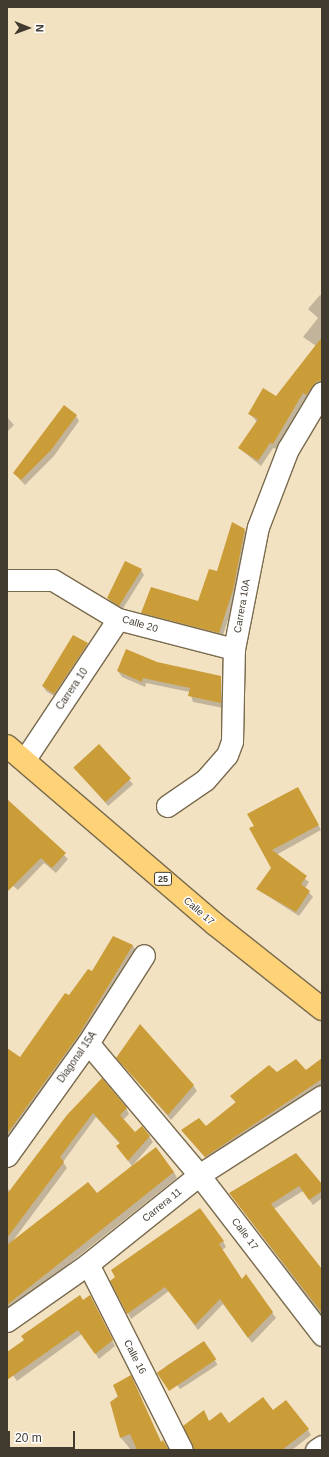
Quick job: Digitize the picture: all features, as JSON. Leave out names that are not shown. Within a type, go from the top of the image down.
[{"type":"highway","name":"Calle 17","points":[[7,746],[25,759],[216,925],[322,1009]]},
{"type":"street","name":"Carrera 10A","points":[[167,806],[205,780],[227,755],[232,741],[234,649],[258,527],[288,449],[322,392]]},
{"type":"street","name":"Calle 20","points":[[7,580],[53,580],[118,619],[234,649]]},
{"type":"street","name":"Carrera 10","points":[[25,759],[118,619]]},
{"type":"street","name":"Diagonal 15A","points":[[7,1156],[88,1043],[144,955]]},
{"type":"street","name":"Calle 17","points":[[88,1043],[199,1175],[322,1336]]},
{"type":"street","name":"Carrera 11","points":[[7,1321],[88,1264],[199,1175],[322,1096]]},
{"type":"street","name":"Calle 16","points":[[88,1264],[182,1450]]},
{"type":"street","points":[[316,1450],[322,1446]]},
{"type":"building","points":[[322,337],[322,380],[316,382],[306,395],[303,393],[273,444],[270,443],[258,461],[238,448],[258,419],[248,414],[263,388],[276,396]]},
{"type":"building","points":[[64,405],[77,415],[51,450],[21,480],[13,473]]},
{"type":"building","points":[[232,522],[245,529],[233,590],[219,633],[141,613],[151,587],[198,601],[209,569],[217,571]]},
{"type":"building","points":[[125,561],[142,569],[119,606],[107,598]]},
{"type":"building","points":[[73,635],[88,643],[54,694],[42,686]]},
{"type":"building","points":[[126,649],[157,662],[221,676],[221,703],[188,696],[190,688],[143,678],[142,682],[117,671]]},
{"type":"building","points":[[99,744],[131,778],[105,802],[73,768]]},
{"type":"building","points":[[298,787],[319,825],[272,850],[307,876],[301,884],[310,891],[296,912],[256,889],[271,868],[249,828],[254,826],[247,814]]},
{"type":"building","points":[[7,799],[66,853],[52,868],[41,858],[7,892]]},
{"type":"building","points":[[113,936],[133,945],[78,1036],[7,1134],[7,1048],[20,1057],[65,993],[69,995],[88,969],[92,971]]},
{"type":"building","points":[[140,1024],[194,1085],[168,1115],[116,1058]]},
{"type":"building","points":[[322,1058],[322,1079],[205,1157],[181,1130],[199,1118],[206,1126],[236,1102],[230,1096],[269,1065],[277,1072],[296,1059],[306,1070]]},
{"type":"building","points":[[102,1078],[127,1108],[120,1115],[135,1132],[142,1126],[150,1136],[128,1161],[116,1146],[120,1143],[93,1113],[60,1157],[64,1162],[7,1238],[7,1194],[67,1115]]},
{"type":"building","points":[[156,1147],[174,1172],[7,1305],[7,1245],[88,1182],[97,1193]]},
{"type":"building","points":[[296,1153],[322,1184],[322,1191],[309,1200],[299,1186],[271,1204],[322,1269],[322,1313],[229,1193]]},
{"type":"building","points":[[200,1208],[224,1241],[219,1244],[242,1279],[246,1274],[273,1312],[248,1338],[220,1299],[195,1325],[165,1287],[127,1314],[110,1281],[115,1277],[111,1270]]},
{"type":"building","points":[[80,1295],[83,1300],[90,1295],[113,1340],[95,1354],[78,1330],[7,1380],[7,1352],[24,1340],[21,1336]]},
{"type":"building","points":[[204,1341],[216,1359],[169,1391],[157,1373]]},
{"type":"building","points":[[131,1375],[161,1442],[163,1440],[169,1450],[137,1450],[130,1434],[120,1438],[110,1402],[118,1397],[113,1385]]},
{"type":"building","points":[[263,1397],[273,1410],[286,1400],[309,1429],[282,1450],[194,1450],[183,1426],[204,1410],[209,1421],[221,1412],[229,1423]]}]
